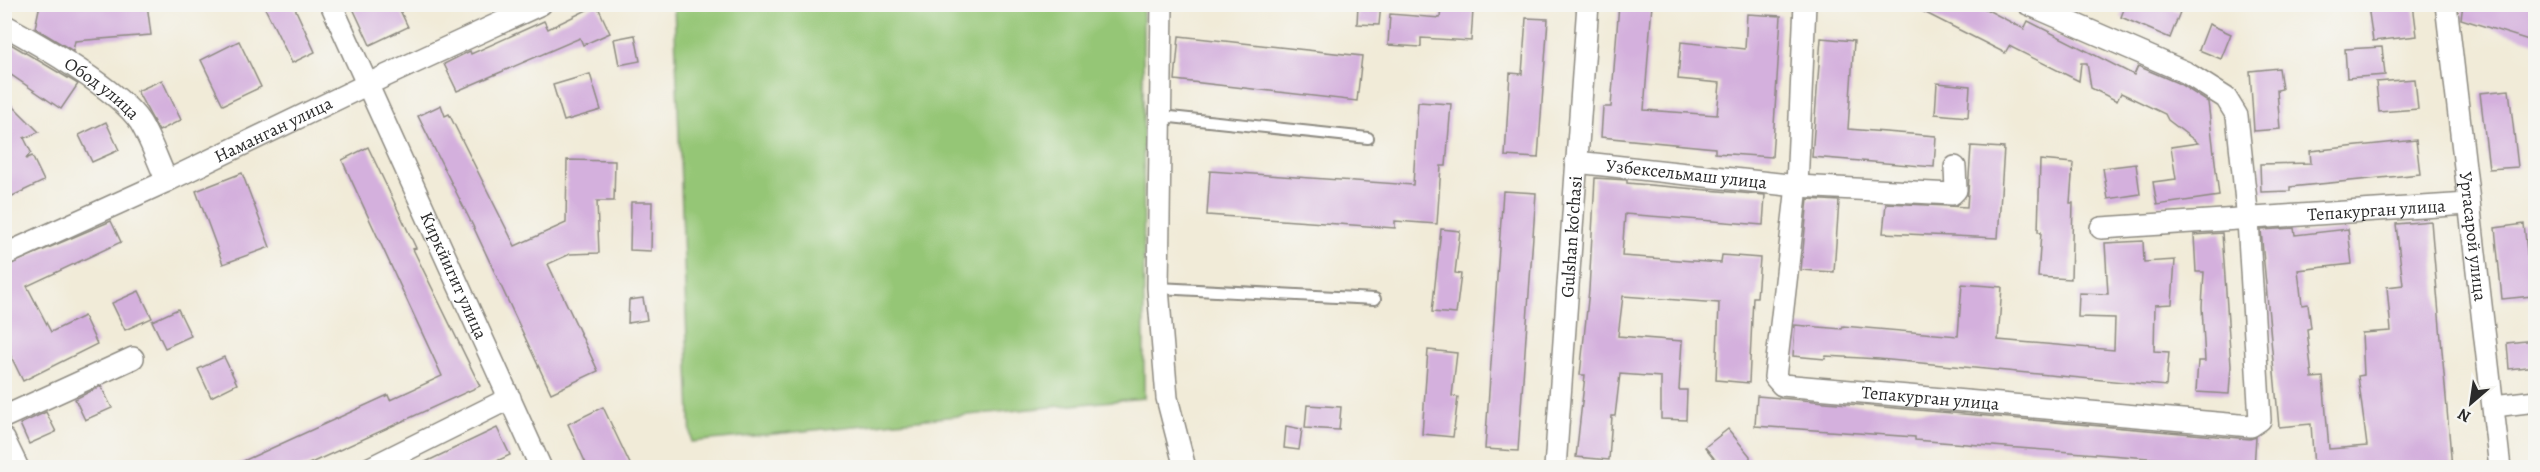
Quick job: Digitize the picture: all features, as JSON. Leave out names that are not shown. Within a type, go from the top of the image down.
[{"type":"street","name":"Киркйигит улица","points":[[331,4],[541,468]]},
{"type":"street","name":"Наманган улица","points":[[4,255],[167,182],[368,84],[505,12],[541,4]]},
{"type":"street","points":[[1162,4],[1158,288],[1167,398],[1185,467]]},
{"type":"street","name":"Gulshan ko'chasi","points":[[1555,468],[1588,4]]},
{"type":"street","name":"Тепакурган улица","points":[[1805,4],[1797,186],[1775,377],[1782,385],[2251,426],[2260,420],[2248,220],[2237,116],[2226,98],[2185,72],[2049,9],[2028,4]]},
{"type":"street","name":"Уртасарой улица","points":[[2446,4],[2500,468]]},
{"type":"street","name":"Обод улица","points":[[4,24],[40,44],[115,96],[139,121],[167,182]]},
{"type":"street","name":"Узбексельмаш улица","points":[[1576,162],[1797,186],[1952,194],[1956,190],[1955,167]]},
{"type":"street","name":"Тепакурган улица","points":[[2248,220],[2468,204]]},
{"type":"street","points":[[2101,228],[2248,220]]},
{"type":"street","points":[[4,417],[133,357]]},
{"type":"street","points":[[369,468],[510,398]]},
{"type":"street","points":[[2494,406],[2535,401]]},
{"type":"street","points":[[4,439],[18,468]]},
{"type":"lane","points":[[1161,116],[1368,138]]},
{"type":"lane","points":[[1158,288],[1375,299]]},
{"type":"lane","points":[[1185,467],[1194,468]]},
{"type":"green space","points":[[674,5],[1143,5],[1144,398],[691,442]]},
{"type":"building","points":[[40,4],[147,4],[151,35],[75,41],[73,51],[35,28]]},
{"type":"building","points":[[263,4],[293,4],[315,52],[292,63]]},
{"type":"building","points":[[351,4],[397,4],[408,27],[370,45]]},
{"type":"building","points":[[1358,4],[1381,4],[1379,25],[1357,24]]},
{"type":"building","points":[[1619,4],[1652,4],[1644,110],[1717,115],[1720,83],[1678,79],[1681,42],[1745,49],[1747,14],[1781,16],[1772,157],[1715,153],[1715,148],[1601,137],[1603,107],[1611,107]]},
{"type":"building","points":[[1908,4],[1976,4],[2024,29],[2028,21],[2134,75],[2138,66],[2180,84],[2208,102],[2219,196],[2157,205],[2153,182],[2176,179],[2171,147],[2198,143],[2168,120],[2165,114],[2121,93],[2117,101],[2091,88],[2087,63],[2081,63],[2079,81],[2009,46],[2005,53]]},
{"type":"building","points":[[2126,4],[2161,4],[2180,12],[2170,38],[2121,17]]},
{"type":"building","points":[[2413,4],[2417,36],[2373,41],[2368,6]]},
{"type":"building","points":[[2463,4],[2535,4],[2535,42],[2461,19]]},
{"type":"building","points":[[597,5],[610,33],[583,45],[580,38],[457,91],[444,64],[544,21],[548,29]]},
{"type":"building","points":[[1441,8],[1473,10],[1471,41],[1421,38],[1421,47],[1388,45],[1390,14],[1440,18]]},
{"type":"building","points":[[1526,18],[1548,19],[1538,158],[1505,156],[1510,73],[1522,74]]},
{"type":"building","points":[[2209,24],[2231,34],[2221,59],[2199,50]]},
{"type":"building","points":[[635,35],[640,61],[619,65],[614,39]]},
{"type":"building","points":[[1179,36],[1362,56],[1357,101],[1175,80]]},
{"type":"building","points":[[1821,38],[1854,41],[1848,129],[1936,136],[1934,167],[1812,157]]},
{"type":"building","points":[[4,40],[78,84],[61,109],[4,70]]},
{"type":"building","points":[[239,41],[261,87],[223,105],[201,60]]},
{"type":"building","points":[[2382,47],[2385,75],[2347,78],[2345,49]]},
{"type":"building","points":[[2279,68],[2282,89],[2277,90],[2280,129],[2254,131],[2250,71]]},
{"type":"building","points":[[590,74],[601,110],[564,121],[553,85]]},
{"type":"building","points":[[2415,79],[2418,109],[2379,112],[2376,82]]},
{"type":"building","points":[[162,80],[181,120],[159,131],[137,91]]},
{"type":"building","points":[[1937,83],[1970,86],[1968,117],[1935,114]]},
{"type":"building","points":[[2509,90],[2518,167],[2489,169],[2480,93]]},
{"type":"building","points":[[4,97],[39,132],[24,138],[31,152],[26,159],[32,156],[44,181],[4,200]]},
{"type":"building","points":[[1418,102],[1451,104],[1446,166],[1441,166],[1437,224],[1395,221],[1395,228],[1207,215],[1210,171],[1413,185]]},
{"type":"building","points":[[441,105],[445,116],[449,114],[515,246],[566,223],[567,160],[615,161],[614,201],[597,201],[599,253],[570,254],[548,264],[598,371],[551,393],[473,226],[418,116]]},
{"type":"building","points":[[106,122],[119,150],[92,162],[79,135]]},
{"type":"building","points":[[2416,140],[2420,174],[2290,187],[2290,191],[2261,192],[2260,164],[2311,163],[2310,151]]},
{"type":"building","points":[[1971,146],[2004,148],[1998,238],[1883,233],[1886,203],[1967,207]]},
{"type":"building","points":[[368,147],[416,248],[413,249],[480,386],[300,468],[228,468],[388,395],[390,400],[442,376],[342,160]]},
{"type":"building","points":[[2040,160],[2073,163],[2070,203],[2073,203],[2071,279],[2038,277],[2041,232],[2038,232]]},
{"type":"building","points":[[2136,164],[2140,194],[2108,199],[2103,168]]},
{"type":"building","points":[[242,173],[270,247],[223,264],[196,191]]},
{"type":"building","points":[[1595,178],[1765,195],[1763,225],[1625,214],[1622,256],[1721,263],[1722,255],[1760,258],[1757,297],[1753,297],[1749,383],[1716,380],[1719,303],[1623,296],[1618,336],[1682,341],[1679,390],[1687,390],[1686,420],[1661,419],[1661,377],[1620,374],[1615,416],[1612,416],[1609,460],[1576,457],[1585,375],[1580,375],[1589,290]]},
{"type":"building","points":[[1503,191],[1536,193],[1518,451],[1485,449]]},
{"type":"building","points":[[1808,199],[1839,201],[1834,272],[1801,270]]},
{"type":"building","points":[[631,202],[652,202],[651,251],[630,250]]},
{"type":"building","points":[[111,221],[121,242],[27,286],[51,332],[84,316],[97,344],[23,381],[4,342],[4,267]]},
{"type":"building","points":[[2431,221],[2452,468],[2314,468],[2311,424],[2279,427],[2261,230],[2294,228],[2295,235],[2348,229],[2352,264],[2298,270],[2302,305],[2308,304],[2311,328],[2307,329],[2312,378],[2323,377],[2329,449],[2367,446],[2358,376],[2364,375],[2362,333],[2391,331],[2387,287],[2403,285],[2396,224]]},
{"type":"building","points":[[2524,224],[2532,296],[2502,299],[2495,228]]},
{"type":"building","points":[[1441,229],[1460,231],[1455,273],[1461,274],[1456,314],[1432,312]]},
{"type":"building","points":[[2222,233],[2231,366],[2229,394],[2196,392],[2198,361],[2205,361],[2202,307],[2204,272],[2196,272],[2194,235]]},
{"type":"building","points":[[2143,241],[2144,262],[2175,260],[2172,304],[2155,305],[2154,351],[2169,352],[2166,386],[1879,359],[1826,356],[1825,359],[1793,356],[1795,325],[1842,329],[1843,326],[1958,336],[1962,284],[2002,287],[1998,340],[2114,350],[2115,318],[2078,317],[2079,293],[2108,294],[2105,243]]},
{"type":"building","points":[[139,291],[152,318],[125,330],[112,303]]},
{"type":"building","points":[[643,298],[647,320],[628,323],[629,300]]},
{"type":"building","points":[[178,309],[191,336],[165,348],[152,321]]},
{"type":"building","points":[[2535,340],[2535,366],[2509,369],[2507,343]]},
{"type":"building","points":[[1428,350],[1457,353],[1452,396],[1458,397],[1453,437],[1422,434]]},
{"type":"building","points":[[224,357],[237,384],[211,397],[198,369]]},
{"type":"building","points":[[101,386],[112,408],[85,420],[75,399]]},
{"type":"building","points":[[1757,396],[2250,439],[2256,437],[2254,468],[2226,468],[2187,464],[2187,461],[1915,440],[1915,437],[1755,426]]},
{"type":"building","points":[[1307,405],[1341,407],[1339,430],[1305,428]]},
{"type":"building","points":[[603,407],[632,468],[588,468],[568,424]]},
{"type":"building","points":[[46,412],[56,432],[29,444],[20,424]]},
{"type":"building","points":[[1286,426],[1302,429],[1299,450],[1284,448]]},
{"type":"building","points":[[497,428],[510,455],[482,468],[413,468]]},
{"type":"building","points":[[1728,429],[1750,456],[1750,462],[1743,468],[1722,468],[1705,447]]}]
